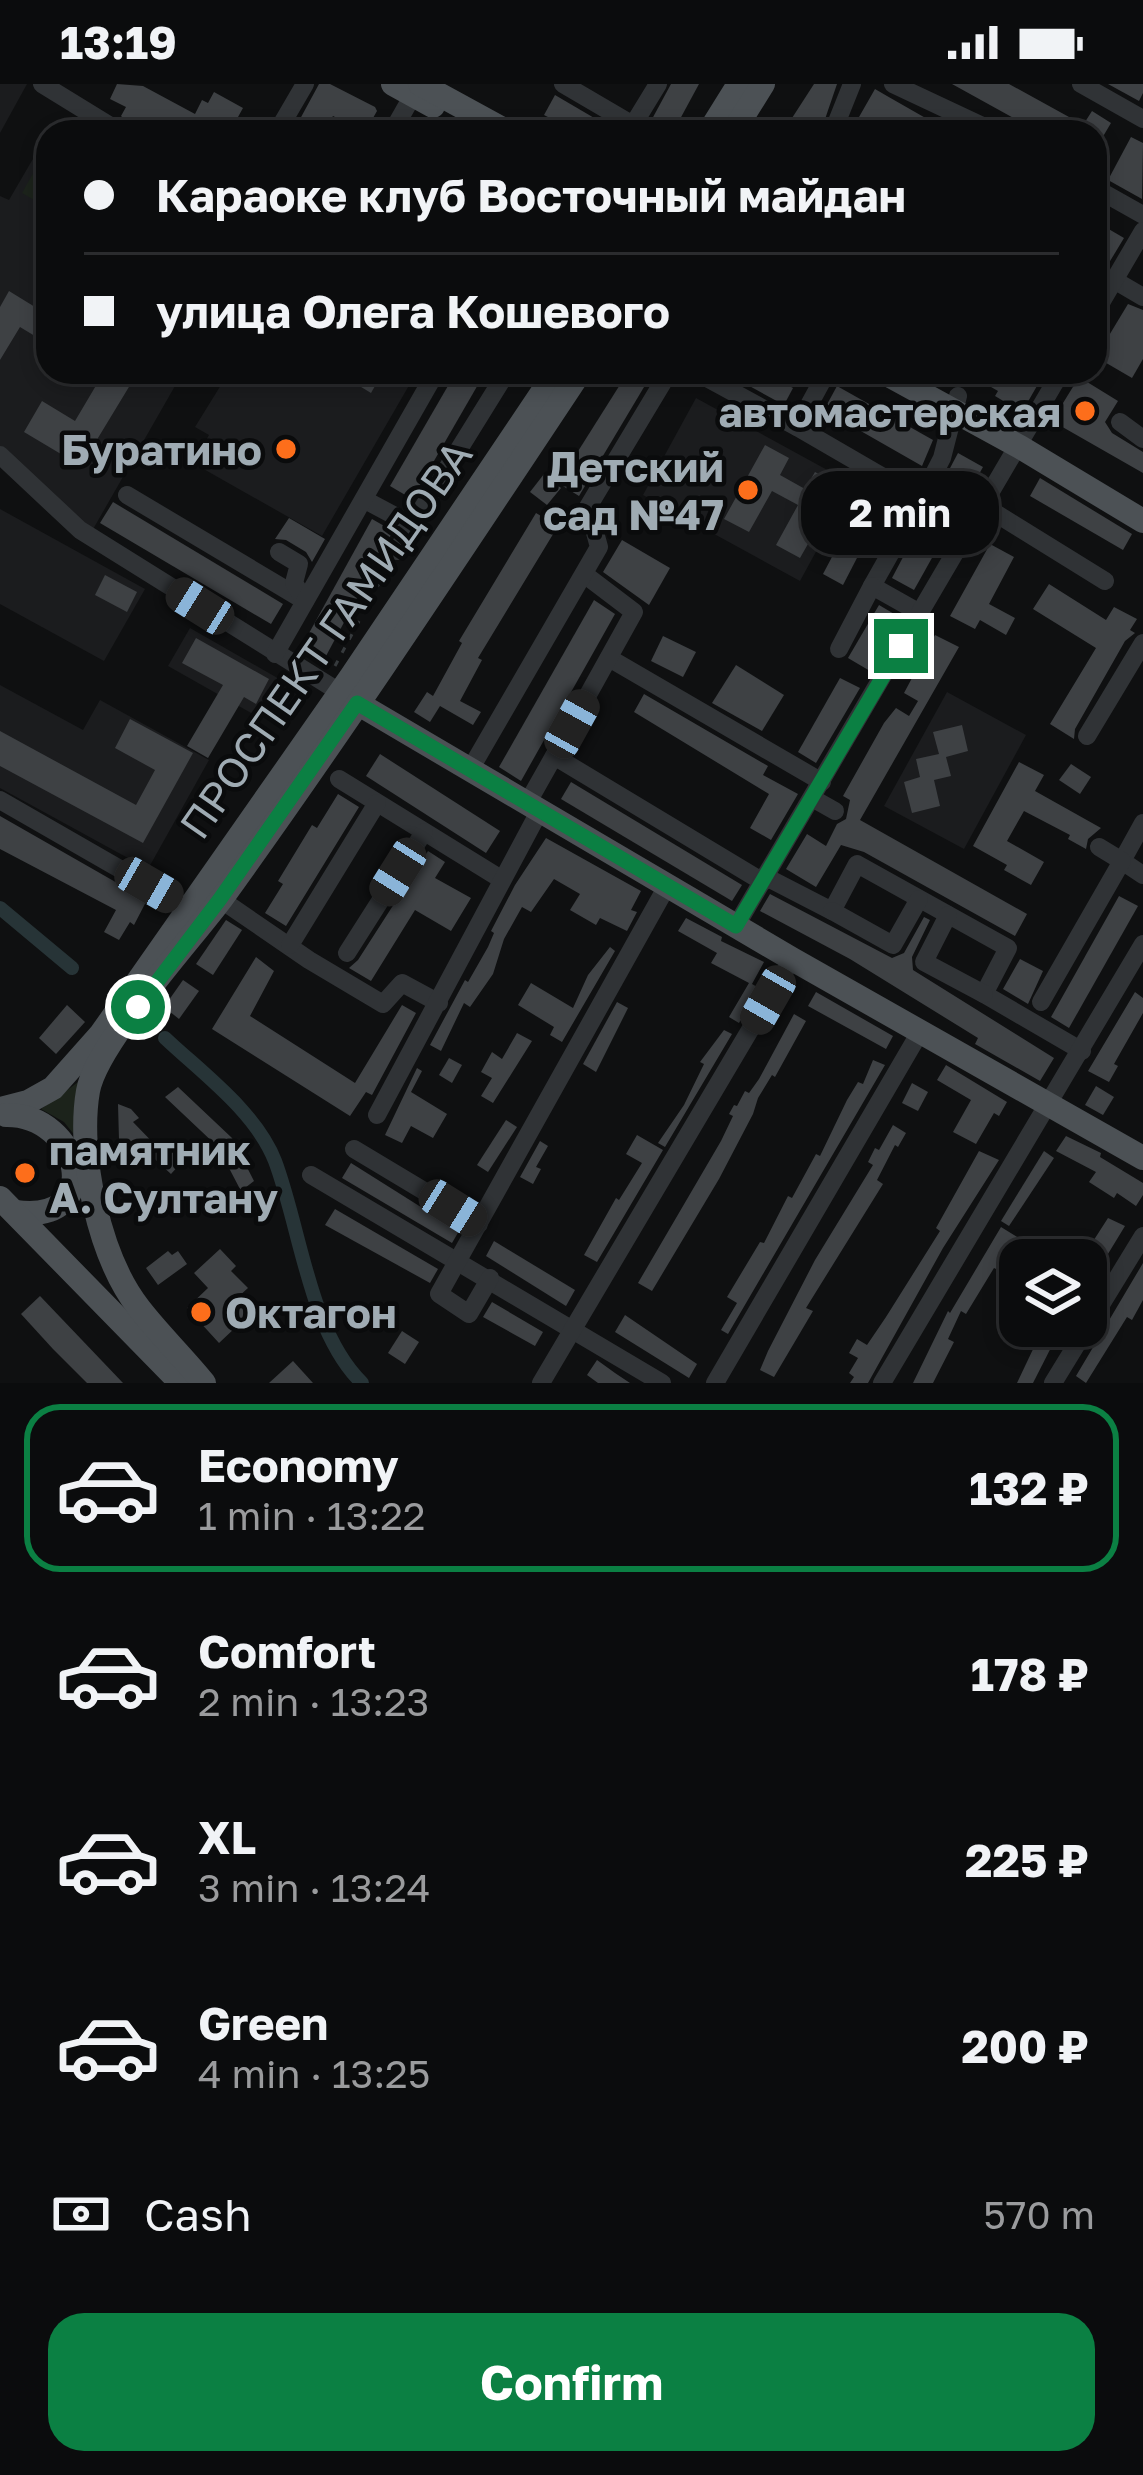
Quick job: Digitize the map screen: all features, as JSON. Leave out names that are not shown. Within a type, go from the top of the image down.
[{"type":"main road","points":[[729,120],[739,84]]},
{"type":"main road","points":[[734,120],[763,84]]},
{"type":"main road","points":[[421,90],[460,120]]},
{"type":"main road","points":[[421,90],[483,120]]},
{"type":"main road","name":"ПРОСПЕКТ ГАМИДОВА","points":[[81,1173],[87,1092],[98,1064],[220,899],[341,693],[548,384]]},
{"type":"main road","name":"ПРОСПЕКТ ГАМИДОВА","points":[[9,1112],[52,1088],[101,1034],[186,907],[571,384]]},
{"type":"main road","points":[[910,384],[1143,502]]},
{"type":"main road","points":[[930,384],[957,405]]},
{"type":"main road","points":[[1023,441],[1143,521]]},
{"type":"main road","points":[[341,693],[792,959],[1143,1158]]},
{"type":"main road","name":"ПРОСПЕКТ ГАМИДОВА","points":[[9,1112],[50,1131],[81,1173]]},
{"type":"main road","points":[[8,1205],[45,1212],[65,1200],[81,1173]]},
{"type":"main road","points":[[81,1173],[103,1239],[161,1348]]},
{"type":"main road","points":[[8,1205],[92,1292],[161,1348],[189,1379]]},
{"type":"street","points":[[42,84],[100,120]]},
{"type":"street","points":[[284,120],[305,84]]},
{"type":"street","points":[[562,84],[624,120]]},
{"type":"street","points":[[636,120],[658,84]]},
{"type":"street","points":[[838,120],[852,84]]},
{"type":"street","points":[[892,84],[943,93],[978,120]]},
{"type":"street","points":[[1082,84],[1143,119]]},
{"type":"street","points":[[400,120],[421,90]]},
{"type":"street","points":[[1107,195],[1143,215]]},
{"type":"street","points":[[1107,293],[1143,231]]},
{"type":"street","points":[[1114,280],[1143,297]]},
{"type":"street","points":[[275,654],[429,384]]},
{"type":"street","points":[[395,555],[499,384]]},
{"type":"street","points":[[471,768],[599,547],[588,507],[662,384]]},
{"type":"street","points":[[718,384],[921,499]]},
{"type":"street","points":[[797,427],[820,384]]},
{"type":"street","points":[[736,926],[1054,384]]},
{"type":"street","points":[[839,649],[942,458],[957,405]]},
{"type":"street","points":[[1120,422],[1143,439]]},
{"type":"street","points":[[0,455],[80,530],[341,693]]},
{"type":"street","points":[[127,495],[305,601]]},
{"type":"street","points":[[364,500],[412,525]]},
{"type":"street","points":[[984,506],[1105,581]]},
{"type":"street","points":[[279,552],[298,564],[294,583],[305,601]]},
{"type":"street","points":[[376,1115],[501,879],[554,756],[634,611],[584,574]]},
{"type":"street","points":[[872,586],[920,613]]},
{"type":"street","points":[[1087,736],[1143,643]]},
{"type":"street","points":[[609,658],[817,790],[835,812]]},
{"type":"street","points":[[554,756],[765,879],[892,945],[919,898]]},
{"type":"street","points":[[339,779],[501,879]]},
{"type":"street","points":[[0,800],[186,907]]},
{"type":"street","points":[[290,945],[377,803]]},
{"type":"street","points":[[1041,1002],[1143,824]]},
{"type":"street","points":[[347,953],[424,832]]},
{"type":"street","points":[[1099,847],[1143,875]]},
{"type":"street","points":[[832,911],[857,864],[1008,948],[984,994]]},
{"type":"street","points":[[490,1278],[470,1314],[439,1294],[667,886]]},
{"type":"street","points":[[220,899],[383,1004],[402,983],[439,1003]]},
{"type":"street","points":[[948,915],[924,962],[1082,1051]]},
{"type":"street","points":[[883,1383],[1143,944]]},
{"type":"street","points":[[541,1383],[792,959]]},
{"type":"street","points":[[715,1383],[920,1032]]},
{"type":"street","points":[[354,1149],[478,1224]]},
{"type":"street","points":[[311,1175],[662,1383]]},
{"type":"street","points":[[1053,1383],[1143,1236]]},
{"type":"path","points":[[341,693],[395,555]]},
{"type":"shaded area","points":[[0,84],[27,84],[0,133]]},
{"type":"shaded area","points":[[36,154],[36,384],[176,384],[92,531],[0,447],[0,196],[9,200]]},
{"type":"shaded area","points":[[36,168],[36,201],[22,193]]},
{"type":"shaded area","name":"Буратино","points":[[222,384],[410,384],[322,536],[193,463],[209,435],[195,427]]},
{"type":"shaded area","name":"Детский сад №47","points":[[696,398],[853,484],[800,581],[643,495]]},
{"type":"shaded area","points":[[0,509],[145,589],[104,661],[0,604]]},
{"type":"shaded area","points":[[190,628],[281,680],[260,718],[168,666]]},
{"type":"shaded area","points":[[0,685],[83,730],[100,700],[209,760],[148,869],[0,788]]},
{"type":"shaded area","points":[[947,692],[1026,735],[964,849],[884,806]]},
{"type":"shaded area","points":[[81,1080],[80,1142],[64,1122],[41,1109]]},
{"type":"building","points":[[117,84],[143,86],[195,114],[202,100],[208,103],[214,92],[243,108],[238,117],[242,119],[125,120],[121,116],[126,107],[110,99]]},
{"type":"building","points":[[319,84],[330,84],[377,111],[372,120],[333,116],[330,120],[300,120]]},
{"type":"building","points":[[671,84],[699,84],[680,120],[652,120]]},
{"type":"building","points":[[814,84],[837,84],[825,120],[791,120]]},
{"type":"building","points":[[952,84],[1009,84],[1079,120],[1017,120]]},
{"type":"building","points":[[1108,84],[1143,84],[1143,93],[1139,101]]},
{"type":"building","points":[[875,89],[929,120],[864,120],[859,117]]},
{"type":"building","points":[[555,95],[598,120],[554,120],[544,115]]},
{"type":"building","points":[[1131,137],[1143,143],[1142,199],[1108,180]]},
{"type":"building","points":[[1107,228],[1124,238],[1107,266]]},
{"type":"building","points":[[9,291],[36,308],[36,337],[20,327],[0,360],[0,307]]},
{"type":"building","points":[[1128,304],[1143,310],[1143,359],[1132,378],[1107,363],[1107,339]]},
{"type":"building","points":[[97,384],[131,384],[81,466],[24,432],[42,401],[75,421]]},
{"type":"building","points":[[449,384],[478,384],[412,499],[390,486]]},
{"type":"building","points":[[620,384],[646,384],[579,496],[558,483]]},
{"type":"building","points":[[746,384],[786,384],[793,388],[784,405]]},
{"type":"building","points":[[986,384],[1038,384],[1022,412],[995,396],[998,391]]},
{"type":"building","name":"автомастерская","points":[[1075,384],[1090,384],[1118,401],[1105,422],[1112,433],[1143,452],[1143,473],[1052,421]]},
{"type":"building","points":[[837,386],[933,440],[922,466],[824,410]]},
{"type":"building","points":[[765,445],[789,458],[780,475],[805,489],[815,472],[841,486],[800,558],[776,545],[798,505],[772,491],[749,532],[724,519]]},
{"type":"building","points":[[958,453],[983,467],[914,590],[892,578]]},
{"type":"building","points":[[544,474],[561,488],[547,505],[530,492]]},
{"type":"building","points":[[1040,478],[1132,534],[1123,550],[1030,496]]},
{"type":"building","points":[[113,502],[283,604],[271,624],[100,523]]},
{"type":"building","points":[[536,513],[558,526],[478,658],[482,660],[460,701],[481,712],[473,725],[440,706],[430,722],[414,712],[427,692],[433,696],[459,641]]},
{"type":"building","points":[[289,518],[325,539],[312,562],[306,552],[275,539]]},
{"type":"building","points":[[372,519],[393,531],[326,656],[303,644]]},
{"type":"building","points":[[852,519],[872,529],[843,585],[823,574]]},
{"type":"building","points":[[622,540],[670,568],[649,605],[603,572]]},
{"type":"building","points":[[990,544],[1014,557],[989,604],[1015,618],[1006,635],[980,620],[975,629],[950,616]]},
{"type":"building","points":[[105,575],[137,592],[127,612],[95,595]]},
{"type":"building","points":[[1049,584],[1106,620],[1114,607],[1137,619],[1130,630],[1135,633],[1125,641],[1075,729],[1074,739],[1050,724],[1096,648],[1033,609]]},
{"type":"building","points":[[594,600],[615,614],[521,781],[499,767]]},
{"type":"building","points":[[879,605],[901,618],[870,671],[848,658]]},
{"type":"building","points":[[935,635],[959,647],[860,820],[1027,914],[1015,936],[864,852],[841,845],[816,887],[786,869],[807,834],[826,846],[837,824],[846,819],[850,800],[843,796],[884,723],[896,708],[909,716],[918,701],[904,693]]},
{"type":"building","points":[[663,636],[696,652],[683,677],[651,661]]},
{"type":"building","points":[[196,638],[269,679],[256,704],[244,697],[208,758],[187,746],[223,685],[182,663]]},
{"type":"building","points":[[736,665],[784,695],[762,731],[712,703]]},
{"type":"building","points":[[840,678],[860,688],[816,763],[798,752]]},
{"type":"building","points":[[644,694],[768,766],[763,775],[798,794],[771,840],[750,828],[769,794],[634,712]]},
{"type":"building","points":[[130,719],[193,753],[143,843],[0,766],[0,731],[136,805],[155,770],[115,748]]},
{"type":"building","points":[[962,725],[968,751],[946,757],[951,776],[934,780],[940,806],[912,813],[904,782],[920,777],[916,759],[939,754],[933,732]]},
{"type":"building","points":[[380,754],[500,831],[486,853],[366,776]]},
{"type":"building","points":[[1019,762],[1044,775],[1035,791],[1101,828],[1088,839],[1086,849],[1024,811],[1007,841],[1044,862],[1031,885],[973,846]]},
{"type":"building","points":[[1071,764],[1091,777],[1080,794],[1059,780]]},
{"type":"building","points":[[571,782],[742,885],[732,901],[561,799]]},
{"type":"building","points":[[338,794],[359,807],[286,926],[265,913],[283,884],[278,881],[312,825],[317,828]]},
{"type":"building","points":[[0,816],[147,900],[134,925],[130,922],[119,940],[104,932],[116,910],[0,849]]},
{"type":"building","points":[[546,838],[641,891],[631,910],[637,912],[627,931],[600,918],[596,925],[570,910],[580,894],[554,879],[531,912],[522,907],[504,939],[493,974],[470,1007],[464,1003],[441,1051],[430,1045],[488,947],[491,931],[515,885]]},
{"type":"building","points":[[428,851],[445,862],[435,878],[471,898],[451,931],[415,910],[371,981],[349,968]]},
{"type":"building","points":[[770,894],[892,958],[904,953],[924,917],[930,920],[912,957],[913,970],[1054,1058],[1040,1081],[975,1044],[978,1038],[850,959],[760,911]]},
{"type":"building","points":[[1119,896],[1138,906],[1069,1028],[1051,1017]]},
{"type":"building","points":[[686,918],[764,962],[752,984],[759,988],[739,1023],[729,1017],[749,983],[711,963],[717,953],[678,931]]},
{"type":"building","points":[[226,920],[242,930],[213,975],[196,964]]},
{"type":"building","points":[[610,947],[615,951],[562,1042],[550,1035],[554,1027],[518,1005],[531,983],[573,1008],[588,975]]},
{"type":"building","points":[[256,957],[274,971],[250,1016],[355,1083],[402,1005],[416,1013],[372,1095],[366,1092],[350,1116],[212,1029]]},
{"type":"building","points":[[1020,959],[1043,971],[1028,1004],[1003,989]]},
{"type":"building","points":[[183,980],[199,991],[179,1019],[164,1007]]},
{"type":"building","points":[[816,992],[893,1036],[886,1049],[808,1006]]},
{"type":"building","points":[[1135,992],[1143,998],[1143,1013],[1109,1082],[1088,1071]]},
{"type":"building","points":[[617,1002],[628,1008],[596,1072],[583,1064]]},
{"type":"building","points":[[67,1005],[85,1022],[56,1054],[39,1038]]},
{"type":"building","points":[[794,1014],[806,1021],[652,1291],[638,1283],[721,1141],[734,1105],[759,1079]]},
{"type":"building","points":[[724,1030],[732,1034],[665,1147],[658,1143],[684,1105],[704,1064],[700,1062]]},
{"type":"building","points":[[517,1033],[532,1041],[493,1103],[481,1096],[492,1078],[481,1072],[492,1052],[502,1059]]},
{"type":"building","points":[[449,1058],[462,1065],[452,1083],[439,1075]]},
{"type":"building","points":[[873,1060],[885,1065],[728,1334],[721,1330],[737,1303],[727,1297],[760,1242],[764,1243],[788,1196],[792,1198],[816,1154],[820,1156]]},
{"type":"building","points":[[946,1065],[1007,1102],[999,1116],[994,1113],[976,1144],[953,1132],[971,1100],[937,1080]]},
{"type":"building","points":[[417,1068],[422,1071],[411,1092],[447,1114],[433,1138],[411,1126],[402,1143],[385,1135]]},
{"type":"building","points":[[912,1083],[928,1092],[918,1111],[902,1103]]},
{"type":"building","points":[[1096,1086],[1114,1097],[1103,1115],[1085,1105]]},
{"type":"building","points":[[178,1087],[232,1138],[254,1181],[241,1191],[218,1147],[165,1097]]},
{"type":"building","points":[[118,1104],[131,1109],[139,1118],[133,1122],[163,1153],[174,1141],[189,1154],[171,1174],[147,1152],[139,1160],[119,1140]]},
{"type":"building","points":[[506,1120],[517,1127],[488,1172],[477,1165]]},
{"type":"building","points":[[893,1125],[906,1133],[877,1180],[883,1184],[806,1308],[813,1311],[774,1377],[760,1370],[815,1260],[873,1165],[868,1162],[875,1148],[879,1150]]},
{"type":"building","points":[[637,1135],[663,1150],[597,1262],[584,1255],[642,1163],[626,1154]]},
{"type":"building","points":[[1066,1136],[1101,1153],[1100,1157],[1143,1183],[1136,1206],[1089,1182],[1096,1172],[1056,1151]]},
{"type":"building","points":[[540,1141],[548,1146],[533,1184],[520,1177]]},
{"type":"building","points":[[979,1151],[999,1160],[943,1248],[868,1383],[850,1383],[854,1377],[849,1373],[858,1358],[849,1353],[857,1339],[867,1345],[886,1317],[940,1231],[936,1228]]},
{"type":"building","points":[[1044,1151],[1054,1158],[1009,1226],[1001,1221]]},
{"type":"building","points":[[351,1163],[459,1231],[452,1243],[342,1178]]},
{"type":"building","points":[[335,1209],[438,1269],[430,1283],[325,1225]]},
{"type":"building","points":[[1108,1218],[1125,1226],[1107,1256],[1107,1239],[1094,1239]]},
{"type":"building","points":[[1001,1227],[1019,1238],[999,1239],[999,1270],[994,1268],[966,1314],[961,1311],[948,1339],[954,1342],[933,1383],[913,1383]]},
{"type":"building","points":[[494,1241],[575,1290],[566,1306],[486,1256]]},
{"type":"building","points":[[220,1249],[236,1266],[231,1271],[248,1288],[238,1297],[252,1312],[219,1343],[187,1308],[208,1288],[194,1273]]},
{"type":"building","points":[[168,1251],[172,1255],[178,1251],[187,1264],[158,1285],[146,1268]]},
{"type":"building","points":[[1143,1263],[1143,1300],[1086,1383],[1076,1376],[1093,1347],[1107,1347],[1107,1324]]},
{"type":"building","points":[[40,1296],[123,1383],[87,1383],[53,1349],[21,1314]]},
{"type":"building","points":[[492,1302],[543,1332],[535,1346],[483,1317]]},
{"type":"building","points":[[625,1315],[697,1364],[689,1378],[615,1332]]},
{"type":"building","points":[[402,1331],[419,1342],[405,1364],[388,1353]]},
{"type":"building","points":[[1034,1347],[1051,1347],[1033,1383],[1017,1383]]},
{"type":"building","points":[[597,1360],[630,1383],[598,1383],[587,1375]]},
{"type":"building","points":[[293,1361],[313,1383],[269,1383]]},
{"type":"waterway","points":[[0,908],[72,968]]},
{"type":"waterway","points":[[165,1038],[227,1094],[266,1143],[284,1188],[318,1308],[344,1361],[362,1383]]},
{"type":"place","name":"автомастерская","points":[[1085,411]]},
{"type":"place","name":"Буратино","points":[[286,449]]},
{"type":"place","name":"Детский сад №47","points":[[748,490]]},
{"type":"place","name":"памятник А. Султану","points":[[25,1173]]},
{"type":"place","name":"Октагон","points":[[201,1312]]},
{"type":"route","points":[[138,1007],[357,703],[736,926],[901,646]]}]
